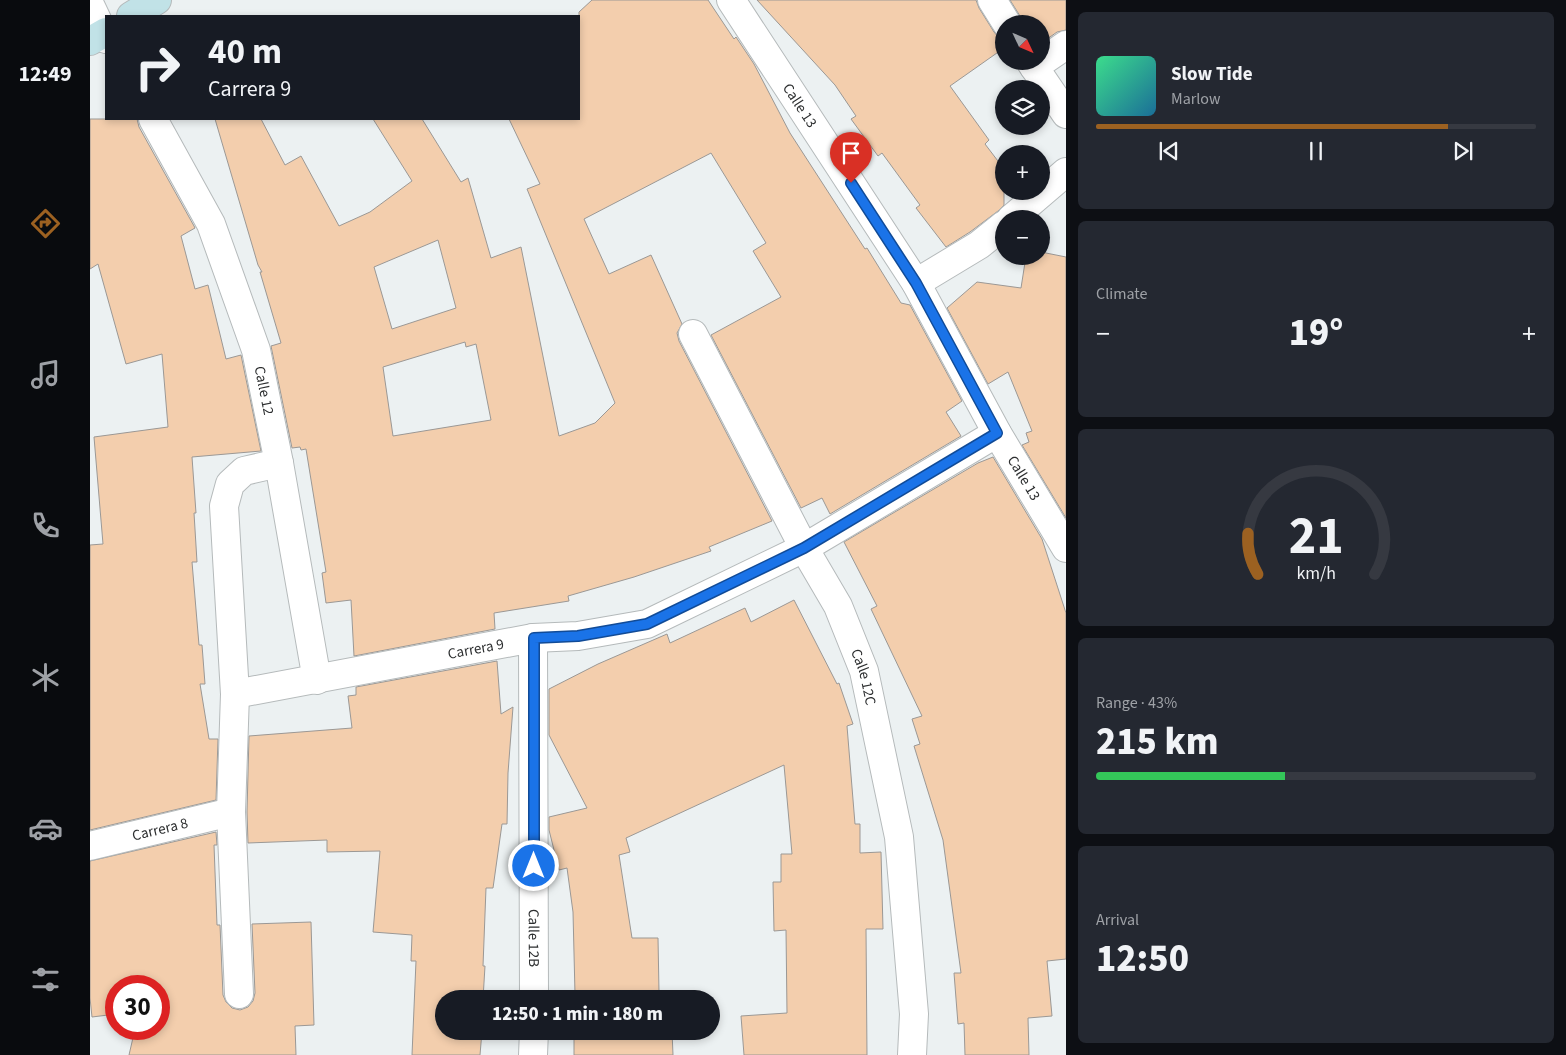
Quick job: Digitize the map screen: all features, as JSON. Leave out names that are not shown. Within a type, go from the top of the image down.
[{"type":"street","points":[[133,15],[157,0]]},
{"type":"street","name":"Calle 13","points":[[731,0],[916,283],[997,433],[1066,548]]},
{"type":"street","points":[[992,0],[1001,15]]},
{"type":"street","points":[[90,6],[101,37]]},
{"type":"street","points":[[1050,54],[1066,45]]},
{"type":"street","points":[[1036,70],[1066,114]]},
{"type":"street","name":"Calle 12","points":[[154,120],[211,224],[256,350],[279,464],[317,680]]},
{"type":"street","points":[[1022,210],[1066,172]]},
{"type":"street","points":[[916,283],[979,246],[995,233]]},
{"type":"street","name":"Calle 12C","points":[[693,334],[804,548],[838,606],[864,671],[899,837],[914,1014],[912,1055]]},
{"type":"street","name":"Carrera 9","points":[[235,694],[534,638],[578,636],[647,624],[804,548],[997,433]]},
{"type":"street","points":[[239,994],[231,812],[235,694],[224,506],[230,484],[244,471],[279,464]]},
{"type":"street","name":"Calle 12B","points":[[534,638],[534,990]]},
{"type":"street","name":"Carrera 8","points":[[90,846],[231,812]]},
{"type":"street","points":[[533,1055],[534,1040]]},
{"type":"building","points":[[592,0],[708,0],[734,39],[736,37],[754,64],[790,133],[865,249],[867,248],[901,303],[910,305],[962,401],[946,412],[961,436],[830,514],[822,498],[801,508],[711,335],[781,297],[753,251],[766,243],[711,153],[584,219],[609,274],[651,255],[682,324],[677,333],[679,341],[772,521],[709,547],[711,551],[634,577],[568,596],[569,601],[494,613],[495,629],[354,656],[351,600],[326,603],[322,573],[326,572],[306,449],[301,450],[300,447],[292,448],[271,346],[281,343],[260,272],[262,272],[258,265],[215,120],[262,120],[285,165],[301,156],[339,226],[370,212],[412,181],[374,120],[423,120],[461,182],[468,178],[491,258],[521,247],[559,436],[595,423],[615,403],[527,189],[540,184],[509,120],[580,120],[579,12]],"holes":[[[438,240],[456,308],[392,329],[374,267]],[[465,342],[466,347],[476,344],[491,420],[393,436],[383,367]]]},
{"type":"building","points":[[757,0],[976,0],[995,33],[995,54],[950,86],[989,140],[985,144],[995,157],[995,200],[1004,200],[1004,205],[999,210],[995,210],[995,213],[970,232],[946,247],[916,208],[920,205],[882,153],[878,156],[851,119],[856,116],[835,85]]},
{"type":"building","points":[[1010,0],[1066,0],[1066,30],[1057,32],[1050,37],[1050,15],[1019,15]]},
{"type":"building","points":[[90,119],[137,120],[139,127],[195,228],[181,236],[195,289],[208,285],[226,359],[241,355],[261,451],[192,457],[197,562],[192,562],[199,645],[202,645],[205,684],[200,684],[209,739],[218,739],[216,800],[90,830],[90,545],[103,544],[94,437],[168,427],[162,354],[126,364],[98,264],[90,269]]},
{"type":"building","points":[[1050,254],[1066,257],[1066,518],[1022,445],[1029,442],[1026,433],[1032,431],[1008,372],[988,384],[947,308],[977,282],[1021,288],[1025,265],[1050,265]]},
{"type":"building","points":[[993,457],[1042,539],[1066,613],[1066,959],[1047,961],[1052,1016],[1028,1018],[1029,1055],[965,1055],[964,1023],[958,1024],[954,973],[961,973],[943,840],[914,746],[920,744],[912,719],[922,716],[871,609],[877,606],[844,542],[978,463]]},
{"type":"building","points":[[794,600],[837,684],[839,683],[853,724],[847,726],[855,824],[860,824],[860,853],[881,852],[883,929],[866,929],[867,1055],[744,1055],[741,1016],[787,1013],[786,930],[774,931],[773,882],[781,882],[781,854],[792,854],[784,765],[626,838],[630,852],[619,855],[632,938],[658,938],[659,990],[575,990],[573,912],[567,868],[559,870],[549,830],[549,817],[587,808],[549,735],[549,689],[598,664],[667,634],[670,643],[745,608],[751,622]]},
{"type":"building","points":[[497,661],[501,714],[513,707],[508,773],[507,824],[502,824],[493,888],[486,888],[484,990],[435,990],[435,1040],[481,1040],[480,1055],[412,1055],[416,961],[411,961],[412,935],[373,932],[380,851],[327,852],[327,840],[248,843],[249,736],[352,728],[348,696],[356,695],[356,687]]},
{"type":"building","points":[[216,832],[217,845],[214,845],[217,925],[220,925],[223,995],[226,1002],[232,1008],[240,1010],[248,1007],[253,1001],[255,993],[252,924],[311,922],[314,1025],[295,1026],[296,1055],[129,1055],[132,1040],[170,1040],[170,975],[105,975],[105,1015],[92,1017],[90,998],[90,861]]},
{"type":"building","points":[[574,1040],[672,1040],[673,1055],[574,1055]]},
{"type":"route","points":[[534,866],[534,638],[578,636],[647,624],[804,548],[997,433],[916,283],[851,183]]}]
